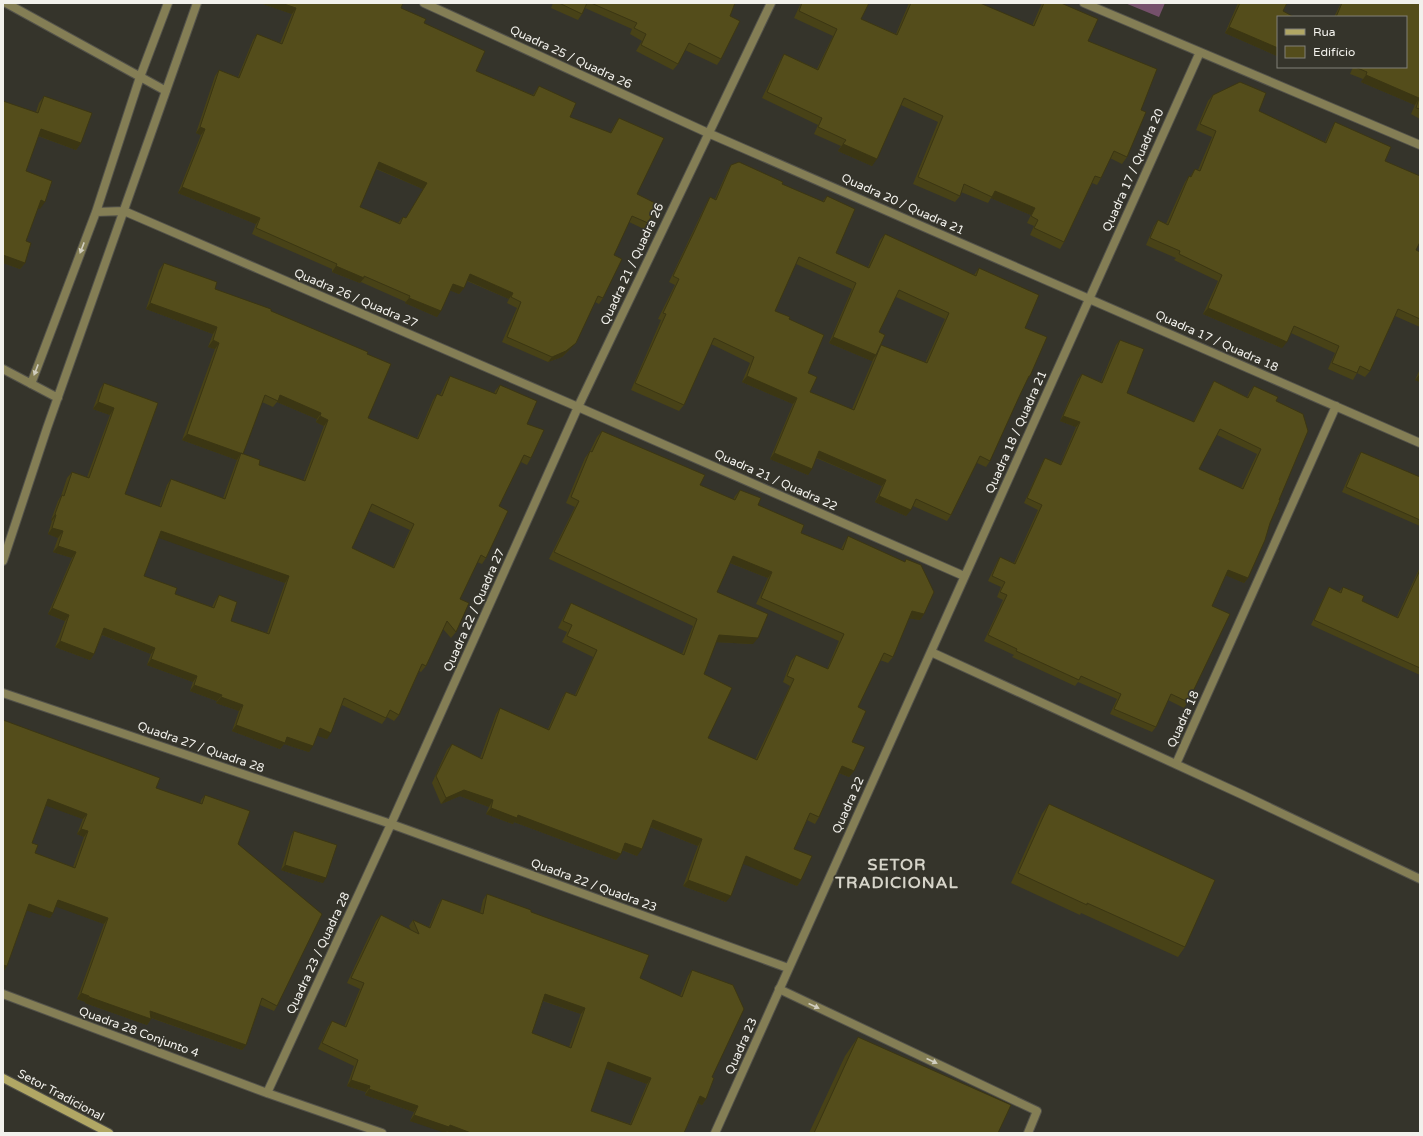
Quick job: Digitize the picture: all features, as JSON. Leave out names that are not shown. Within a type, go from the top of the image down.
[{"type":"main road","name":"Setor Tradicional","points":[[3,1078],[109,1133]]},
{"type":"street","points":[[6,3],[166,91]]},
{"type":"street","points":[[31,384],[96,212],[140,77],[168,3]]},
{"type":"street","points":[[3,561],[58,398],[197,3]]},
{"type":"street","name":"Quadra 25 / Quadra 26","points":[[424,3],[708,133]]},
{"type":"street","name":"Quadra 21 / Quadra 26","points":[[578,407],[771,3]]},
{"type":"street","points":[[1084,3],[1420,145]]},
{"type":"street","name":"Quadra 17 / Quadra 20","points":[[1089,298],[1200,52]]},
{"type":"street","name":"Quadra 20 / Quadra 21","points":[[708,133],[1089,298]]},
{"type":"street","points":[[96,212],[124,211]]},
{"type":"street","name":"Quadra 26 / Quadra 27","points":[[124,211],[578,407]]},
{"type":"street","name":"Quadra 17 / Quadra 18","points":[[1089,298],[1420,443]]},
{"type":"street","name":"Quadra 18 / Quadra 21","points":[[964,576],[1089,298]]},
{"type":"street","points":[[3,369],[58,398]]},
{"type":"street","name":"Quadra 18","points":[[930,652],[1176,764],[1336,406]]},
{"type":"street","name":"Quadra 21 / Quadra 22","points":[[578,407],[964,576]]},
{"type":"street","name":"Quadra 22 / Quadra 27","points":[[391,824],[578,407]]},
{"type":"street","points":[[930,652],[964,576]]},
{"type":"street","name":"Quadra 22","points":[[788,968],[930,652]]},
{"type":"street","name":"Quadra 27 / Quadra 28","points":[[3,692],[391,824]]},
{"type":"street","points":[[1176,764],[1420,879]]},
{"type":"street","name":"Quadra 22 / Quadra 23","points":[[391,824],[788,968]]},
{"type":"street","name":"Quadra 23 / Quadra 28","points":[[267,1092],[391,824]]},
{"type":"street","name":"Quadra 23","points":[[715,1133],[788,968]]},
{"type":"street","points":[[779,989],[1037,1111],[1028,1133]]},
{"type":"street","name":"Quadra 28 Conjunto 4","points":[[3,994],[382,1133]]},
{"type":"shaded area","points":[[1125,3],[1165,3],[1159,17]]},
{"type":"building","points":[[281,3],[403,3],[401,8],[426,19],[424,23],[485,51],[476,71],[534,96],[539,86],[576,103],[570,117],[611,133],[619,118],[664,138],[637,194],[657,204],[648,223],[632,216],[614,255],[622,259],[603,298],[598,296],[576,343],[566,351],[552,357],[507,337],[521,302],[511,297],[513,293],[470,274],[464,288],[453,284],[441,311],[409,298],[410,296],[364,276],[364,278],[336,266],[337,264],[256,228],[260,218],[182,187],[205,129],[200,127],[219,70],[239,78],[257,34],[282,44],[296,8]],"holes":[[[379,162],[427,183],[406,218],[403,217],[400,224],[360,207]]]},
{"type":"building","points":[[559,3],[587,3],[582,14]]},
{"type":"building","points":[[591,3],[735,3],[730,16],[740,21],[721,59],[689,43],[678,64],[641,45],[646,34],[634,28],[637,23]]},
{"type":"building","points":[[802,3],[869,3],[861,19],[897,35],[911,3],[980,3],[1034,26],[1044,3],[1061,3],[1098,19],[1088,41],[1157,69],[1141,110],[1146,112],[1127,157],[1114,151],[1101,178],[1095,176],[1064,242],[1034,228],[1038,220],[1031,216],[1035,208],[995,191],[992,197],[964,184],[960,196],[918,177],[943,116],[904,98],[877,159],[843,144],[846,140],[818,127],[822,118],[767,92],[784,54],[818,70],[837,29],[799,11]]},
{"type":"building","points":[[1240,3],[1287,3],[1283,11],[1292,16],[1277,16],[1277,48],[1229,27]]},
{"type":"building","points":[[1342,3],[1420,3],[1420,109],[1416,108],[1419,98],[1366,75],[1367,72],[1357,68],[1407,68],[1407,16],[1336,16]]},
{"type":"building","points":[[1240,82],[1266,93],[1259,111],[1326,143],[1335,122],[1391,147],[1385,161],[1420,176],[1420,242],[1416,250],[1420,252],[1420,319],[1398,309],[1370,371],[1360,366],[1357,373],[1332,363],[1339,346],[1294,326],[1287,342],[1208,308],[1222,275],[1179,254],[1180,251],[1150,238],[1158,220],[1168,225],[1189,176],[1191,177],[1195,169],[1200,171],[1216,131],[1200,124],[1213,95]]},
{"type":"building","points":[[44,96],[92,113],[81,143],[41,129],[26,171],[52,181],[45,202],[41,200],[26,241],[31,243],[25,263],[3,255],[3,101],[38,113]]},
{"type":"building","points":[[739,162],[783,182],[782,184],[824,202],[827,196],[855,209],[836,253],[869,268],[885,234],[976,276],[979,268],[1039,295],[1025,328],[1047,337],[990,461],[980,456],[951,515],[916,499],[911,510],[879,496],[886,480],[819,451],[812,469],[774,453],[797,398],[747,376],[754,357],[714,338],[684,405],[635,383],[666,314],[663,313],[679,279],[673,276],[710,197],[716,200],[731,165]],"holes":[[[799,257],[856,283],[833,337],[876,355],[885,335],[879,332],[899,290],[949,313],[927,363],[881,345],[854,410],[810,392],[817,377],[808,373],[824,335],[789,319],[790,317],[775,311]]]},
{"type":"building","points":[[164,263],[217,282],[215,289],[271,309],[271,311],[368,352],[367,354],[391,364],[368,418],[418,439],[437,394],[442,396],[450,376],[496,394],[500,385],[537,401],[527,424],[544,430],[531,458],[524,455],[499,506],[508,511],[486,558],[481,555],[460,599],[469,603],[456,632],[447,621],[426,666],[422,664],[399,715],[390,710],[386,718],[344,698],[331,733],[320,728],[313,746],[287,737],[285,743],[236,725],[243,705],[221,697],[222,695],[194,685],[197,676],[151,659],[155,648],[104,628],[94,654],[60,641],[69,615],[52,608],[76,552],[58,546],[63,531],[52,528],[55,514],[62,495],[64,496],[72,472],[89,478],[114,408],[98,402],[104,383],[158,403],[125,494],[161,507],[171,479],[225,499],[241,453],[187,434],[219,343],[213,340],[217,327],[150,303]],"holes":[[[265,395],[278,401],[280,395],[321,413],[320,416],[328,420],[305,481],[259,465],[260,460],[243,454]],[[372,504],[414,524],[394,568],[352,548]],[[161,531],[289,576],[269,634],[231,621],[237,602],[219,595],[214,608],[175,594],[177,588],[144,576]]]},
{"type":"building","points":[[1120,340],[1144,349],[1127,393],[1194,422],[1214,381],[1248,398],[1254,386],[1278,397],[1276,401],[1303,414],[1308,431],[1279,500],[1265,540],[1248,578],[1228,570],[1212,606],[1230,614],[1188,702],[1171,694],[1156,727],[1114,709],[1121,694],[1081,676],[1079,680],[1016,651],[1017,649],[988,635],[1007,595],[1000,592],[1005,582],[992,576],[1000,557],[1015,564],[1042,505],[1027,498],[1045,458],[1061,465],[1080,422],[1063,416],[1082,374],[1102,383]],"holes":[[[1220,429],[1261,449],[1243,489],[1199,469]]]},
{"type":"building","points":[[602,431],[705,475],[700,485],[735,500],[740,490],[761,498],[758,505],[804,525],[801,533],[843,550],[848,536],[905,562],[906,559],[921,565],[934,592],[924,614],[912,611],[893,657],[884,653],[858,707],[866,711],[852,742],[865,747],[854,771],[842,766],[819,817],[810,813],[794,849],[812,856],[801,880],[746,856],[731,896],[688,880],[702,839],[653,820],[642,849],[625,843],[621,854],[518,815],[517,818],[491,808],[493,800],[464,790],[446,798],[436,776],[452,744],[482,759],[500,708],[549,730],[566,692],[576,696],[597,650],[567,636],[572,625],[563,621],[571,603],[684,655],[697,619],[554,552],[579,501],[571,497],[590,451],[592,452]],"holes":[[[733,556],[772,572],[761,598],[844,634],[828,669],[796,655],[787,676],[794,679],[757,760],[708,738],[732,688],[704,674],[719,635],[758,638],[768,614],[717,592]]]},
{"type":"building","points":[[1361,452],[1420,477],[1420,520],[1346,487]]},
{"type":"building","points":[[1420,570],[1420,668],[1314,620],[1329,587],[1341,593],[1343,587],[1364,596],[1362,601],[1398,618]]},
{"type":"building","points":[[3,720],[160,778],[156,788],[202,804],[205,795],[250,811],[238,844],[322,914],[277,1006],[262,998],[246,1045],[150,1011],[151,1019],[81,993],[108,918],[58,900],[53,913],[29,904],[7,966],[3,965]],"holes":[[[48,799],[87,814],[81,829],[88,831],[75,868],[35,853],[38,845],[32,843]]]},
{"type":"building","points":[[1049,804],[1215,880],[1185,947],[1087,903],[1087,905],[1018,873]]},
{"type":"building","points":[[294,831],[337,845],[326,878],[285,865]]},
{"type":"building","points":[[487,894],[531,910],[531,912],[649,955],[640,978],[682,997],[692,970],[733,985],[744,1009],[712,1077],[714,1078],[706,1099],[700,1096],[684,1133],[471,1133],[450,1125],[449,1127],[414,1115],[418,1106],[369,1089],[370,1086],[351,1080],[358,1060],[322,1043],[332,1021],[346,1027],[364,983],[351,978],[381,915],[419,934],[413,920],[430,928],[442,899],[483,914]],"holes":[[[545,994],[585,1008],[571,1048],[532,1033]],[[608,1062],[651,1078],[631,1125],[591,1111]]]},
{"type":"building","points":[[858,1037],[1011,1105],[998,1133],[814,1133]]},
{"type":"district","name":"SETOR TRADICIONAL","points":[[897,874]]}]
